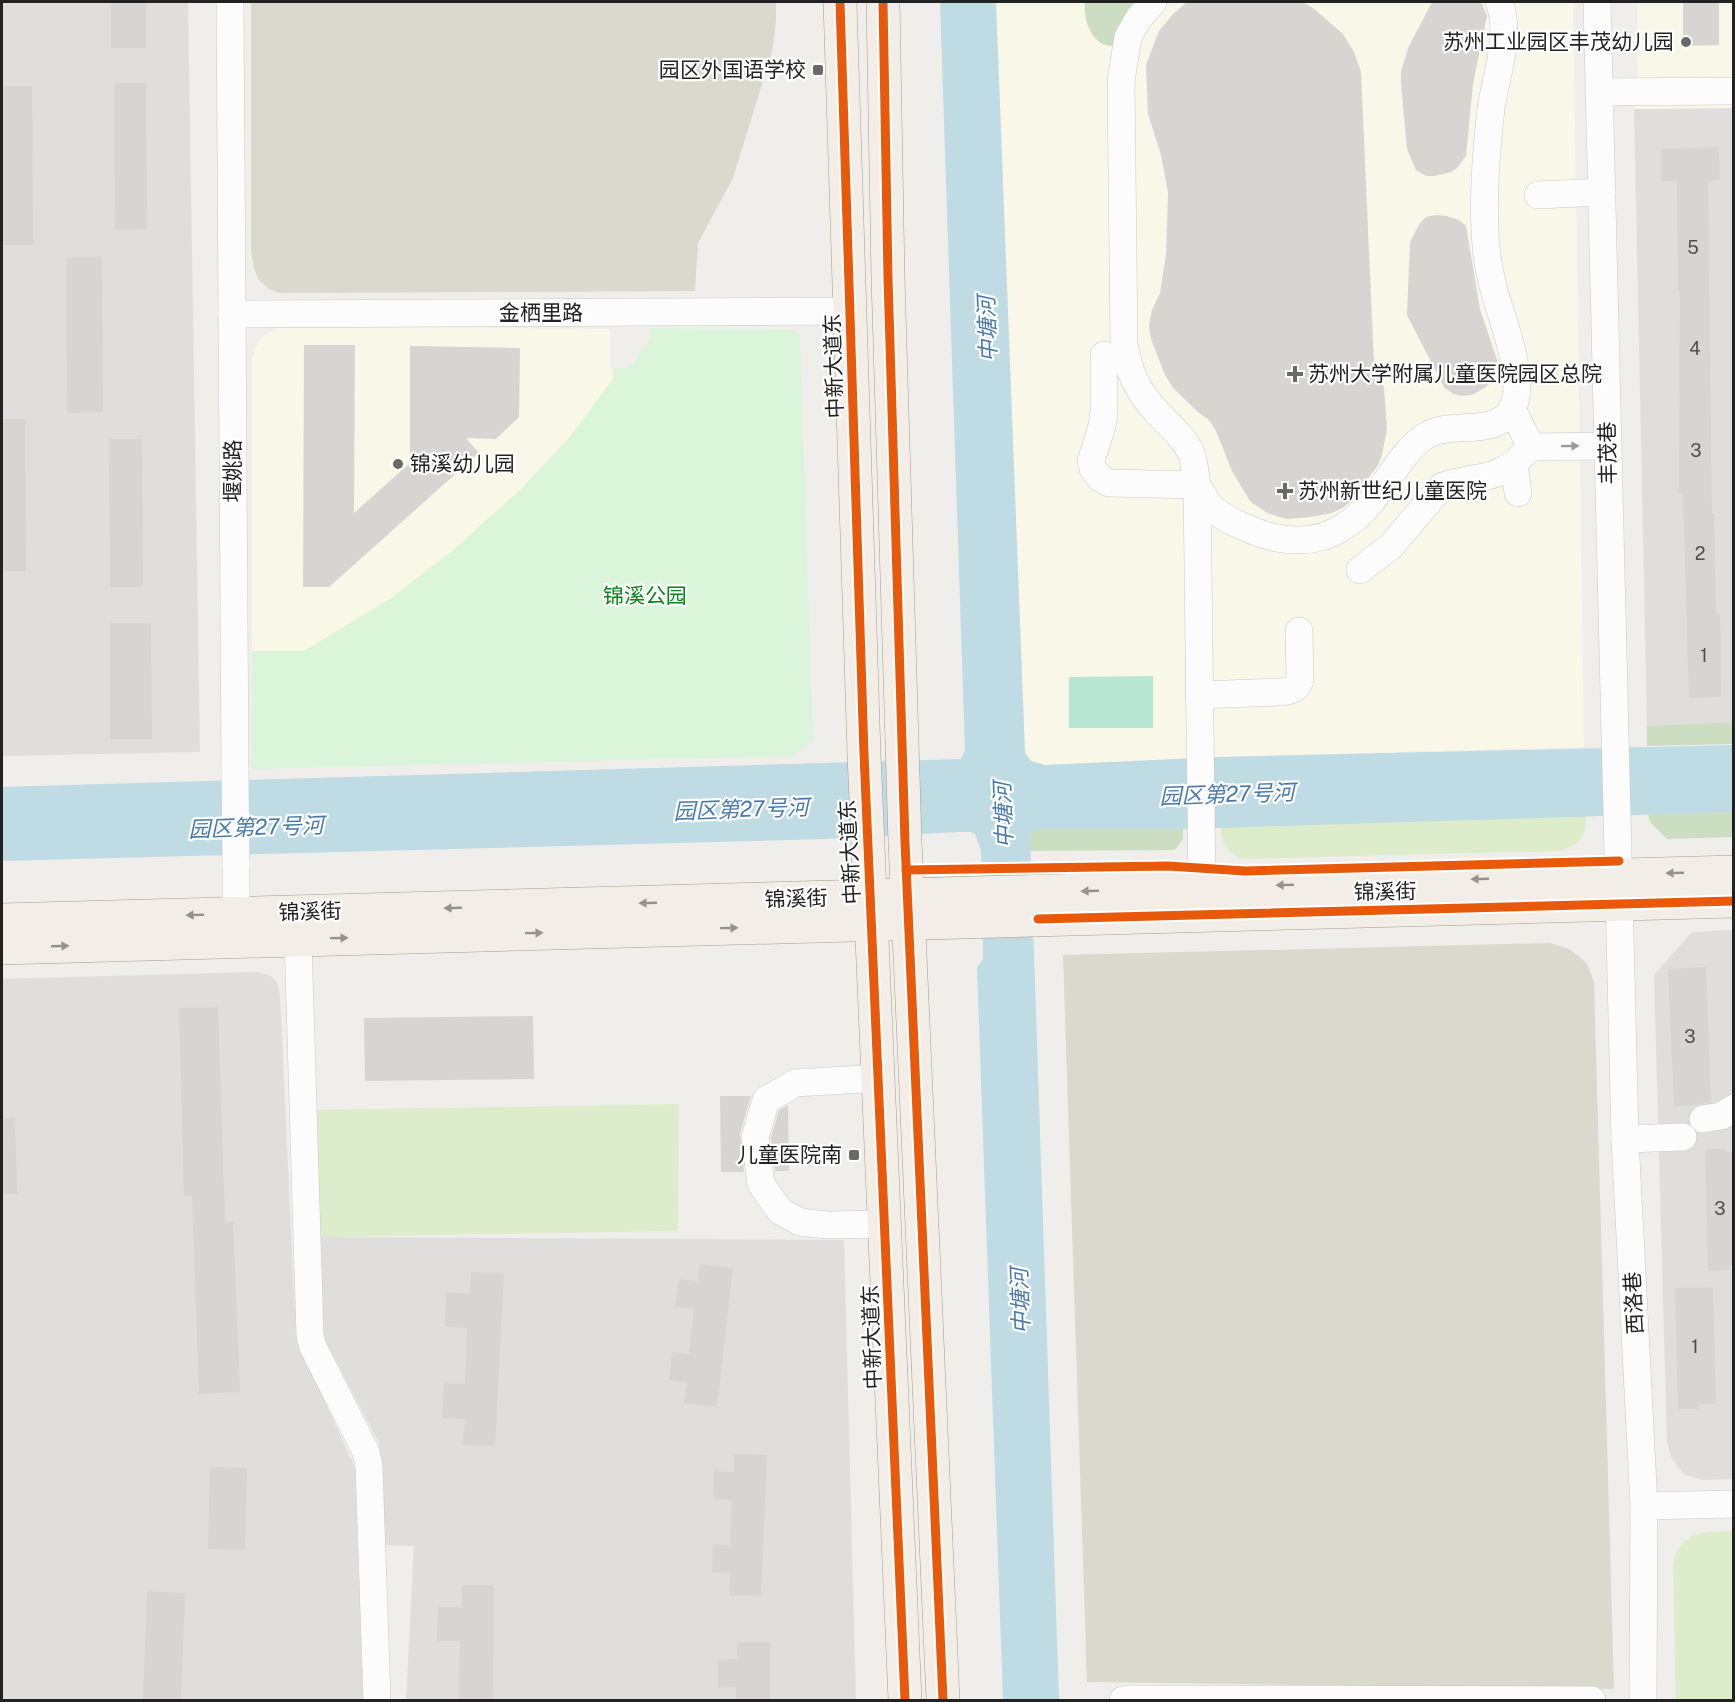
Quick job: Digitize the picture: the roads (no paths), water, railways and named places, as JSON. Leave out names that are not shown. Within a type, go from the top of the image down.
[{"type":"main road","name":"中新大道东","points":[[840,2],[864,754],[905,1701]]},
{"type":"main road","points":[[884,2],[888,278],[905,842],[943,1701]]},
{"type":"main road","name":"锦溪街","points":[[2,920],[236,928],[298,939],[908,909],[1620,890],[1734,872]]},
{"type":"main road","name":"锦溪街","points":[[1037,906],[1202,888],[1620,890],[1734,902]]},
{"type":"main road","name":"锦溪街","points":[[2,948],[236,928],[871,911]]},
{"type":"street","name":"堰姚路","points":[[230,2],[236,928]]},
{"type":"street","points":[[1153,2],[1139,18],[1128,37],[1121,81],[1124,344],[1128,368],[1140,391],[1155,411],[1179,434],[1191,453],[1197,485],[1202,888]]},
{"type":"street","points":[[1499,2],[1504,14],[1505,30],[1486,156],[1486,245],[1494,291],[1515,370],[1516,391],[1512,409],[1523,455],[1518,493]]},
{"type":"street","name":"丰茂巷","points":[[1597,2],[1620,890]]},
{"type":"street","points":[[1599,92],[1734,90]]},
{"type":"street","points":[[1538,195],[1602,192]]},
{"type":"street","name":"金栖里路","points":[[232,314],[850,311]]},
{"type":"street","points":[[1104,355],[1104,412],[1102,426],[1092,452],[1093,469],[1100,478],[1109,483],[1197,485]]},
{"type":"street","points":[[1197,485],[1214,510],[1236,524],[1283,540],[1316,538],[1347,526],[1365,509],[1401,459],[1423,438],[1434,431],[1447,428],[1485,426],[1500,420],[1512,409]]},
{"type":"street","points":[[1360,570],[1391,546],[1441,487],[1452,482],[1497,473],[1523,455],[1608,446]]},
{"type":"street","points":[[1199,695],[1292,690],[1298,686],[1300,680],[1299,631]]},
{"type":"street","name":"西洛巷","points":[[1620,890],[1625,1139],[1644,1506],[1643,1701]]},
{"type":"street","points":[[298,939],[310,1336],[313,1347],[360,1439],[367,1459],[377,1701]]},
{"type":"street","points":[[879,1078],[795,1083],[766,1100],[754,1137],[761,1184],[780,1211],[800,1222],[828,1225],[885,1224]]},
{"type":"street","points":[[1703,1119],[1721,1116],[1734,1108]]},
{"type":"street","points":[[1625,1139],[1683,1137]]},
{"type":"street","points":[[1644,1506],[1734,1504]]},
{"type":"street","points":[[1123,1701],[1128,1699],[1592,1701]]},
{"type":"water","points":[[940,2],[996,2],[1025,753],[1031,761],[1045,765],[1220,757],[1734,745],[1733,812],[1183,829],[1038,829],[1030,834],[1059,1700],[1003,1700],[977,968],[983,959],[981,850],[975,834],[959,832],[826,839],[2,861],[2,787],[961,759],[965,750]]},
{"type":"place","name":"苏州工业园区丰茂幼儿园","points":[[1686,42]]},
{"type":"place","name":"园区外国语学校","points":[[818,70]]},
{"type":"place","name":"苏州大学附属儿童医院园区总院","points":[[1295,374]]},
{"type":"place","name":"锦溪幼儿园","points":[[398,464]]},
{"type":"place","name":"苏州新世纪儿童医院","points":[[1285,491]]},
{"type":"place","name":"儿童医院南","points":[[854,1155]]},
{"type":"water label","name":"中塘河","points":[[987,329]]},
{"type":"water label","name":"园区第27号河","points":[[1227,794]]},
{"type":"water label","name":"园区第27号河","points":[[741,809]]},
{"type":"water label","name":"中塘河","points":[[1003,815]]},
{"type":"water label","name":"园区第27号河","points":[[256,827]]},
{"type":"water label","name":"中塘河","points":[[1020,1301]]},
{"type":"park label","name":"锦溪公园","points":[[645,596]]}]
